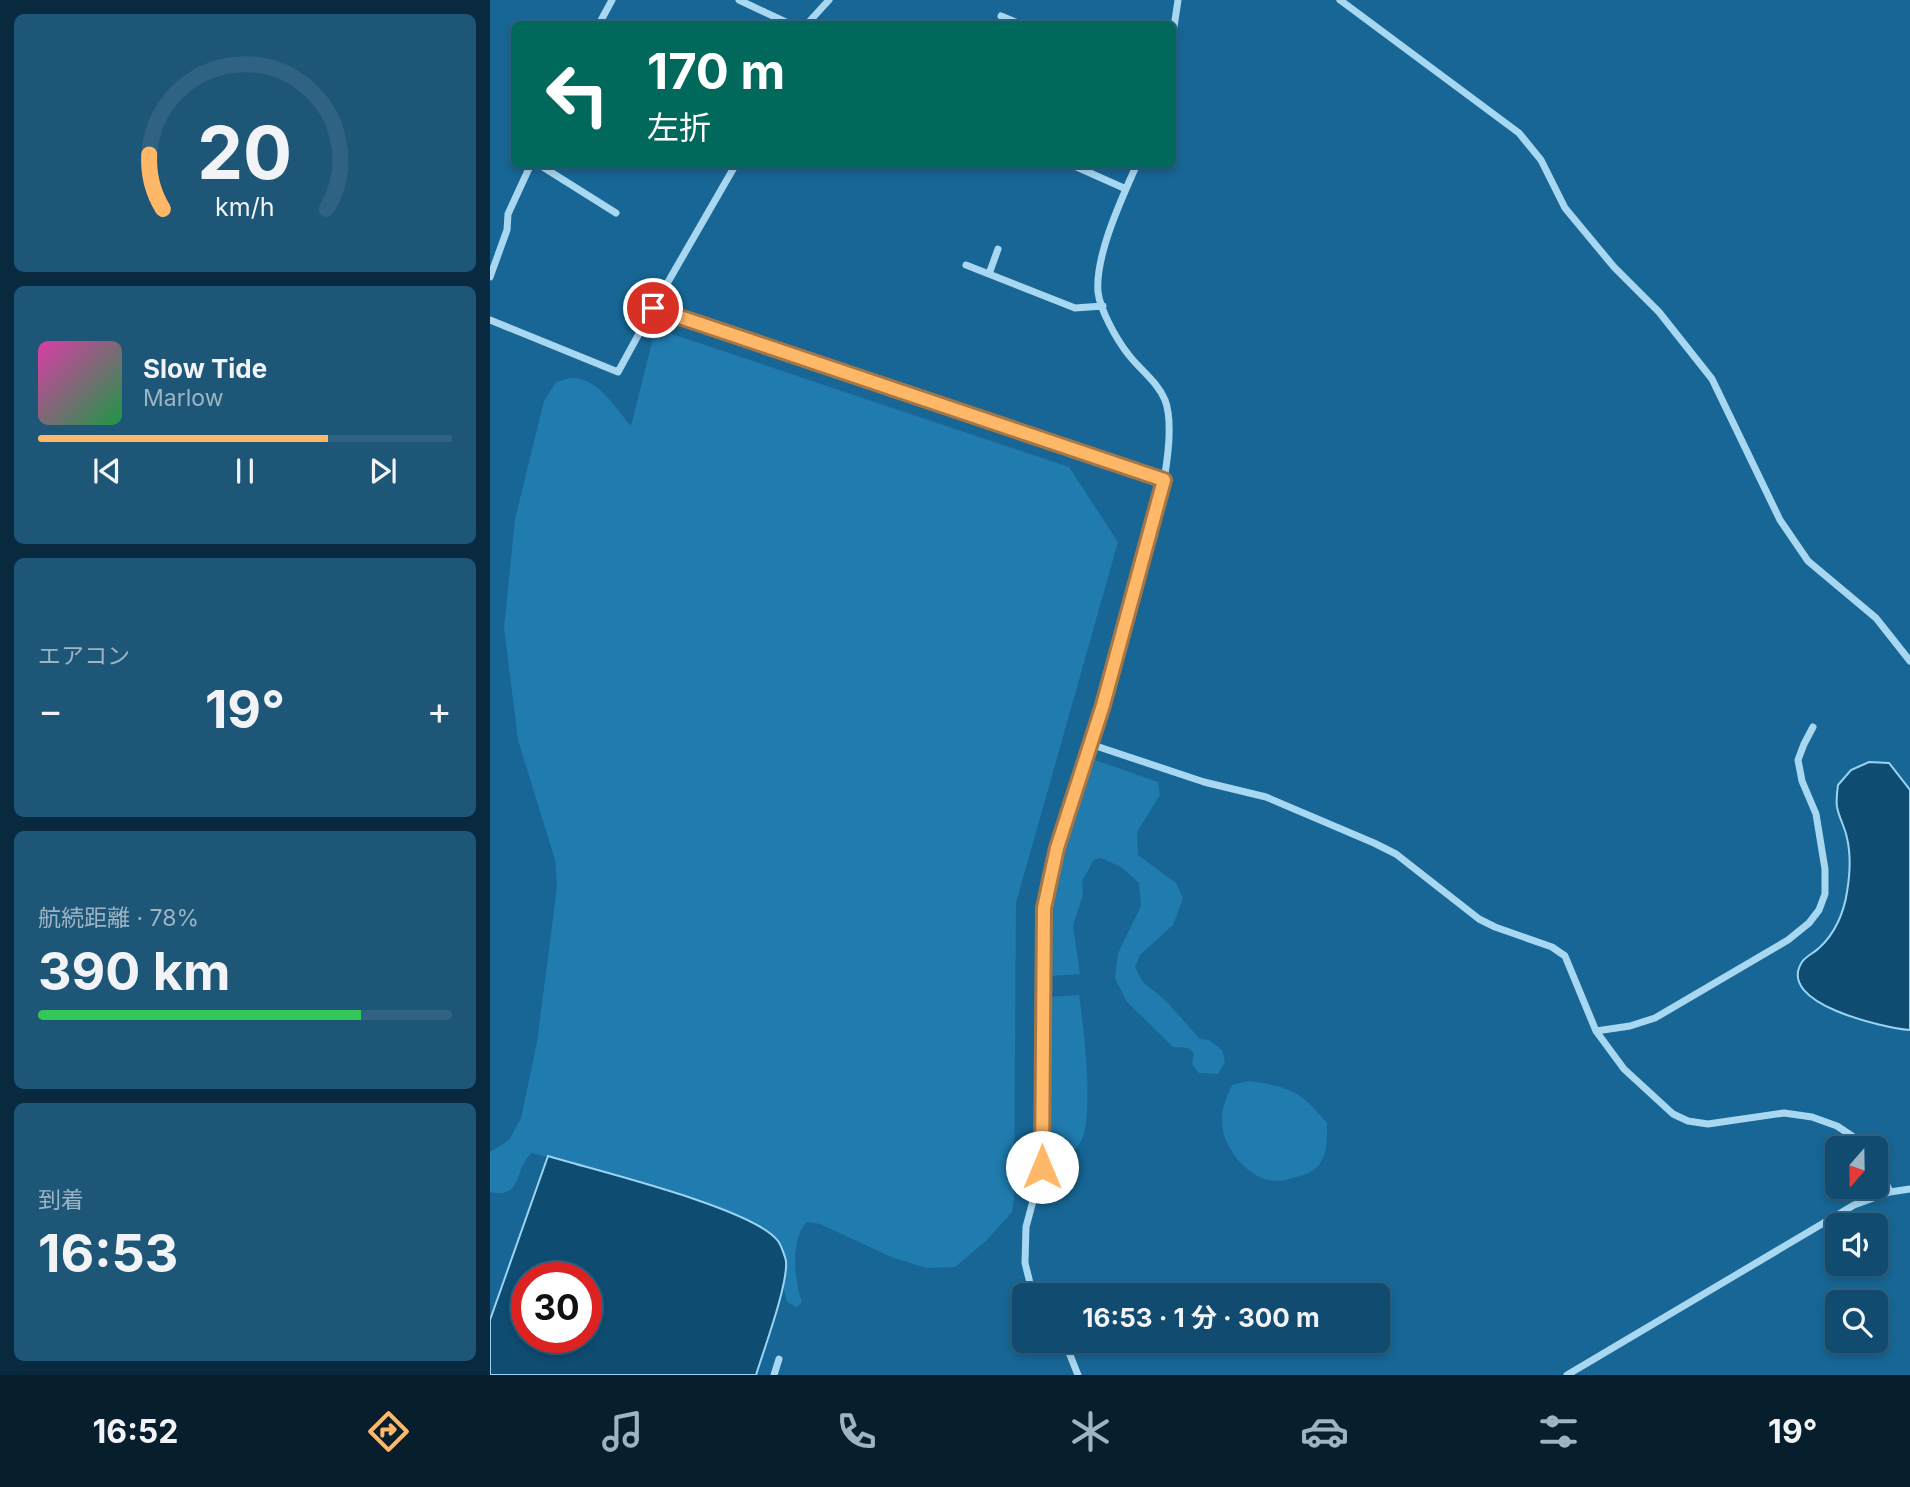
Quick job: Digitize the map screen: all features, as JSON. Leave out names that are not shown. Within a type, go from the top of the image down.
[{"type":"street","points":[[601,21],[612,0]]},
{"type":"street","points":[[739,0],[784,21]]},
{"type":"street","points":[[810,21],[829,0]]},
{"type":"street","points":[[1175,21],[1178,0]]},
{"type":"street","points":[[1340,0],[1519,133],[1541,160],[1566,208],[1614,267],[1659,312],[1712,379],[1780,520],[1808,561],[1876,618],[1910,661]]},
{"type":"street","points":[[1001,16],[1013,21]]},
{"type":"street","points":[[490,277],[507,230],[508,214],[529,168]]},
{"type":"street","points":[[544,168],[616,213]]},
{"type":"street","points":[[490,320],[618,372],[734,168]]},
{"type":"street","points":[[1079,168],[1126,189]]},
{"type":"street","points":[[1030,1283],[1025,1263],[1026,1227],[1042,1167],[1044,908],[1057,848],[1090,744],[1164,480],[1170,445],[1166,401],[1154,381],[1128,354],[1107,320],[1098,292],[1103,254],[1135,168]]},
{"type":"street","points":[[989,274],[998,248]]},
{"type":"street","points":[[966,265],[1075,308],[1103,306]]},
{"type":"street","points":[[653,308],[1164,480]]},
{"type":"street","points":[[1596,1031],[1630,1026],[1656,1018],[1788,940],[1809,923],[1819,910],[1825,894],[1825,869],[1816,814],[1802,781],[1798,760],[1813,727]]},
{"type":"street","points":[[1090,744],[1204,782],[1266,797],[1396,853],[1479,919],[1495,928],[1552,947],[1565,956],[1596,1031],[1624,1069],[1673,1114],[1688,1121],[1709,1124],[1784,1113],[1812,1117],[1837,1126],[1850,1136]]},
{"type":"street","points":[[1888,1188],[1890,1192]]},
{"type":"street","points":[[1567,1375],[1854,1205],[1890,1192],[1910,1189]]},
{"type":"street","points":[[1069,1353],[1078,1375]]},
{"type":"street","points":[[774,1375],[779,1359]]},
{"type":"shaded area","points":[[669,333],[1069,467],[1118,542],[1016,903],[1012,1212],[986,1241],[955,1267],[926,1268],[891,1257],[820,1224],[807,1222],[796,1249],[797,1283],[802,1302],[797,1307],[787,1302],[783,1285],[786,1261],[689,1197],[532,1153],[526,1159],[513,1187],[501,1193],[490,1192],[490,1152],[509,1140],[521,1118],[537,1042],[557,887],[555,860],[518,740],[504,628],[515,519],[544,401],[556,382],[572,378],[590,383],[606,395],[631,426],[653,338]]},
{"type":"shaded area","points":[[1095,760],[1158,782],[1160,795],[1137,832],[1138,855],[1176,883],[1183,898],[1173,925],[1140,955],[1135,967],[1142,981],[1166,1001],[1200,1039],[1209,1040],[1222,1050],[1225,1062],[1218,1074],[1199,1073],[1192,1064],[1194,1054],[1189,1048],[1173,1047],[1127,1002],[1115,978],[1118,953],[1141,906],[1139,883],[1121,867],[1101,858],[1094,860],[1082,881],[1083,894],[1073,926],[1080,974],[1052,976],[1050,908],[1064,851]]},
{"type":"shaded area","points":[[1869,762],[1889,763],[1910,790],[1910,1030],[1858,1019],[1836,1011],[1804,990],[1798,977],[1802,962],[1825,942],[1834,929],[1846,900],[1849,851],[1837,807],[1838,785],[1851,770]]},
{"type":"shaded area","points":[[1079,995],[1087,1067],[1086,1123],[1083,1137],[1074,1151],[1062,1154],[1051,1150],[1046,1142],[1048,997]]},
{"type":"shaded area","points":[[1249,1081],[1294,1092],[1327,1123],[1325,1150],[1322,1160],[1314,1170],[1284,1181],[1269,1180],[1249,1170],[1233,1153],[1223,1132],[1223,1107],[1232,1085]]},
{"type":"shaded area","points":[[548,1156],[707,1203],[763,1228],[778,1241],[783,1251],[786,1272],[756,1375],[490,1375],[490,1320]]},
{"type":"route","points":[[653,308],[1164,480],[1103,705],[1057,848],[1044,908],[1042,1167]]}]
